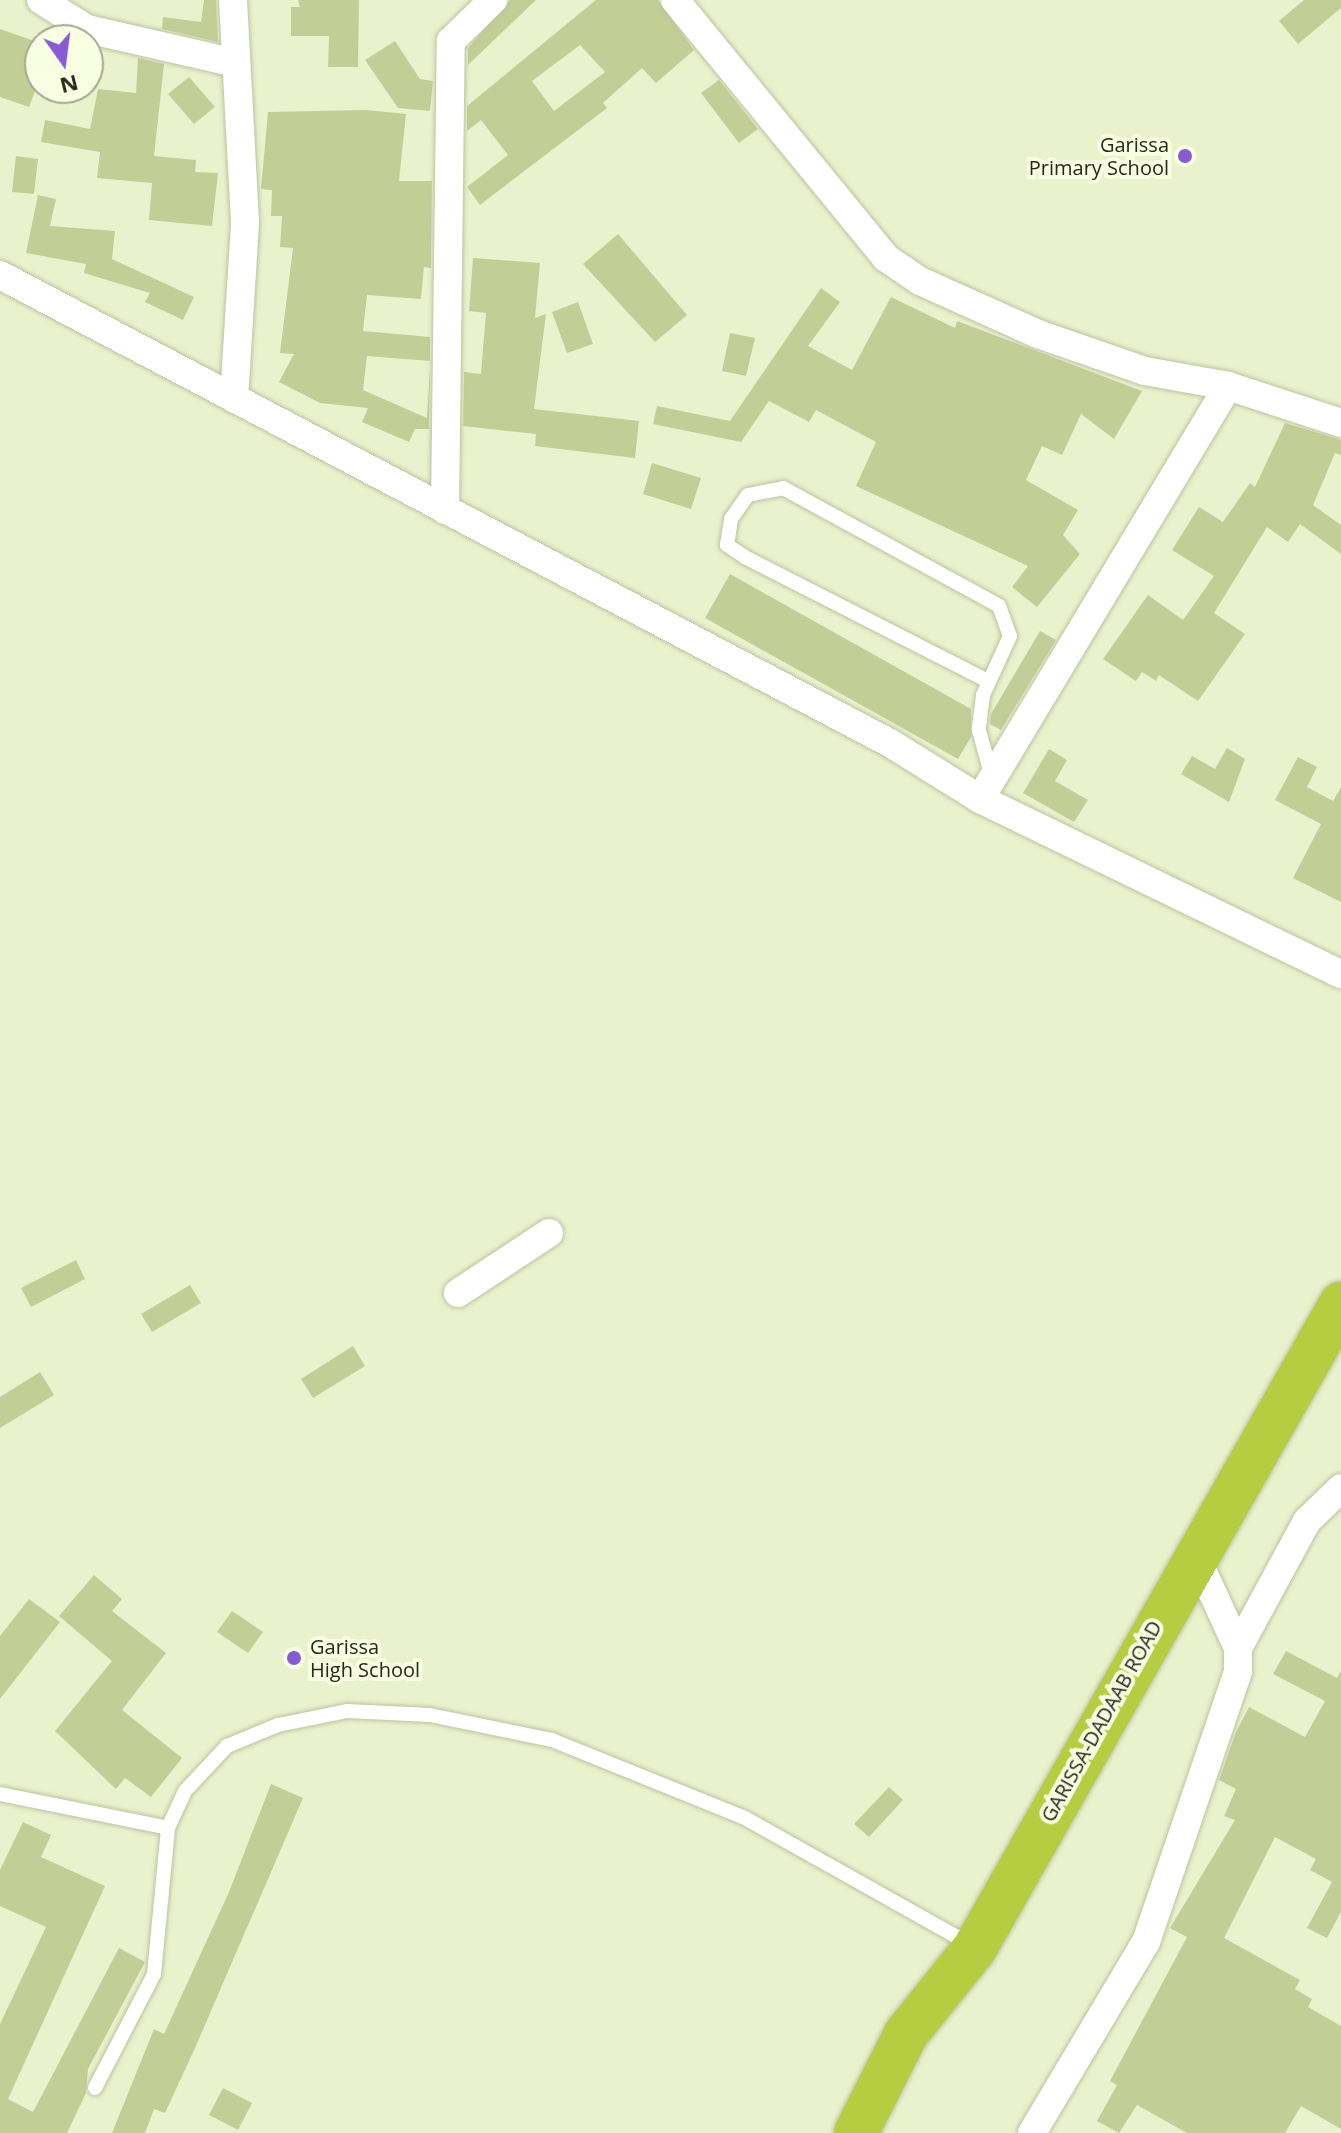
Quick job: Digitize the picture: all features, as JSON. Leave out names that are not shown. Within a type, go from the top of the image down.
[{"type":"highway","name":"GARISSA-DADAAB ROAD","points":[[856,2133],[906,2034],[975,1948],[1195,1555],[1341,1304]]},
{"type":"street","points":[[41,0],[87,29],[236,63]]},
{"type":"street","points":[[233,0],[245,224],[234,399]]},
{"type":"street","points":[[445,510],[451,41],[493,0]]},
{"type":"street","points":[[675,0],[886,258],[1038,334],[1145,371],[1228,386],[1341,423]]},
{"type":"street","points":[[0,275],[890,743],[986,789],[1341,974]]},
{"type":"street","points":[[986,789],[1228,386]]},
{"type":"street","points":[[458,1293],[549,1233]]},
{"type":"street","points":[[1238,1648],[1307,1521],[1341,1488]]},
{"type":"street","points":[[1032,2133],[1146,1942],[1199,1800],[1238,1671],[1238,1648],[1195,1555]]},
{"type":"lane","points":[[986,789],[979,730],[988,681],[1010,636],[999,606],[783,488],[748,495],[731,519],[727,545],[745,557],[988,681]]},
{"type":"lane","points":[[95,2088],[154,1974],[168,1828],[185,1791],[227,1746],[278,1725],[347,1711],[430,1715],[552,1740],[745,1818],[975,1948]]},
{"type":"lane","points":[[0,1794],[168,1828]]},
{"type":"building","points":[[204,0],[216,0],[218,42],[162,29],[163,17],[201,22]]},
{"type":"building","points":[[298,0],[359,0],[358,67],[328,67],[329,36],[291,36],[291,7],[300,7]]},
{"type":"building","points":[[510,0],[536,0],[468,65],[468,48]]},
{"type":"building","points":[[596,0],[658,0],[694,50],[656,83],[642,68],[603,103],[607,108],[480,205],[467,187],[508,155],[481,120],[467,131],[467,106]],"holes":[[[580,45],[605,72],[554,111],[532,81]]]},
{"type":"building","points":[[1304,0],[1341,0],[1341,8],[1298,44],[1279,21]]},
{"type":"building","points":[[0,29],[24,37],[24,104],[30,104],[29,107],[0,97]]},
{"type":"building","points":[[395,41],[420,79],[433,81],[430,111],[398,108],[365,60]]},
{"type":"building","points":[[138,58],[164,64],[154,156],[196,160],[195,172],[218,173],[212,226],[149,220],[152,183],[97,178],[100,152],[41,142],[45,120],[90,129],[95,104],[104,104],[104,90],[136,93]]},
{"type":"building","points":[[189,77],[215,107],[194,124],[168,94]]},
{"type":"building","points":[[719,80],[758,129],[739,143],[701,93]]},
{"type":"building","points":[[366,110],[406,114],[399,181],[432,181],[431,268],[424,267],[421,299],[367,295],[363,331],[430,337],[430,361],[367,356],[363,390],[427,418],[430,368],[429,429],[415,429],[409,442],[362,422],[368,408],[320,403],[279,382],[294,354],[280,353],[293,248],[280,247],[282,216],[271,216],[272,190],[261,189],[268,112]]},
{"type":"building","points":[[16,156],[38,159],[34,194],[12,192]]},
{"type":"building","points":[[38,195],[56,199],[50,226],[115,231],[112,259],[194,297],[183,320],[145,302],[150,293],[84,273],[86,264],[26,253]]},
{"type":"building","points":[[618,234],[687,315],[655,342],[583,264]]},
{"type":"building","points":[[473,258],[540,263],[535,318],[546,314],[534,409],[639,421],[635,458],[535,446],[536,434],[463,426],[464,372],[481,374],[486,313],[469,311]]},
{"type":"building","points":[[821,288],[840,302],[808,346],[852,370],[891,297],[955,328],[957,321],[1142,391],[1114,439],[1081,414],[1062,455],[1042,446],[1026,480],[1078,510],[1063,535],[1080,554],[1037,607],[1012,587],[1028,566],[856,486],[876,442],[816,410],[809,422],[769,401],[741,442],[653,424],[657,406],[730,421]]},
{"type":"building","points":[[578,302],[593,344],[567,353],[552,312]]},
{"type":"building","points":[[730,333],[755,338],[746,376],[722,371]]},
{"type":"building","points":[[1285,423],[1341,440],[1341,455],[1335,453],[1313,505],[1341,525],[1341,554],[1300,524],[1288,542],[1267,527],[1214,613],[1245,634],[1198,701],[1159,675],[1156,681],[1142,672],[1136,681],[1103,659],[1148,595],[1183,620],[1214,576],[1172,550],[1199,507],[1223,522],[1250,483],[1255,487]]},
{"type":"building","points":[[652,463],[701,478],[691,509],[643,494]]},
{"type":"building","points":[[730,574],[971,709],[971,737],[958,759],[705,618]]},
{"type":"building","points":[[1040,631],[1056,640],[1001,730],[990,724],[991,714]]},
{"type":"building","points":[[1227,748],[1245,759],[1229,802],[1181,774],[1192,756],[1215,769]]},
{"type":"building","points":[[1049,749],[1067,760],[1055,781],[1088,800],[1074,822],[1023,793]]},
{"type":"building","points":[[1298,757],[1317,767],[1307,787],[1333,801],[1341,787],[1341,902],[1293,878],[1321,824],[1275,800]]},
{"type":"building","points":[[76,1260],[85,1279],[31,1307],[21,1288]]},
{"type":"building","points":[[190,1285],[201,1303],[152,1332],[141,1314]]},
{"type":"building","points":[[353,1346],[365,1366],[313,1398],[301,1379]]},
{"type":"building","points":[[40,1372],[54,1395],[0,1428],[0,1397]]},
{"type":"building","points":[[94,1575],[122,1599],[112,1611],[166,1653],[122,1710],[182,1758],[151,1797],[125,1778],[116,1789],[55,1731],[112,1661],[59,1616]]},
{"type":"building","points":[[29,1599],[60,1622],[0,1699],[0,1636]]},
{"type":"building","points":[[232,1611],[263,1632],[248,1653],[217,1632]]},
{"type":"building","points":[[1286,1651],[1337,1678],[1341,1671],[1341,1912],[1327,1938],[1307,1928],[1332,1882],[1310,1870],[1316,1859],[1275,1837],[1224,1938],[1300,1980],[1295,1989],[1312,1999],[1308,2007],[1341,2026],[1341,2129],[1301,2106],[1285,2133],[1187,2133],[1137,2105],[1119,2133],[1097,2121],[1117,2085],[1110,2081],[1187,1937],[1170,1928],[1235,1820],[1224,1816],[1236,1789],[1219,1780],[1236,1732],[1249,1707],[1305,1737],[1325,1701],[1273,1674]]},
{"type":"building","points":[[271,1784],[303,1798],[195,2048],[165,2113],[154,2109],[145,2133],[112,2133],[154,2029],[164,2034],[229,1892]]},
{"type":"building","points":[[889,1787],[903,1800],[869,1837],[854,1824]]},
{"type":"building","points":[[23,1822],[51,1835],[41,1857],[105,1886],[8,2099],[33,2112],[119,1948],[145,1962],[88,2069],[86,2093],[67,2133],[0,2133],[0,2024],[46,1927],[0,1906],[0,1870]]},
{"type":"building","points":[[223,2088],[252,2103],[238,2130],[209,2115]]},
{"type":"place","name":"Garissa Primary School","points":[[1185,156]]},
{"type":"place","name":"Garissa High School","points":[[294,1658]]}]
